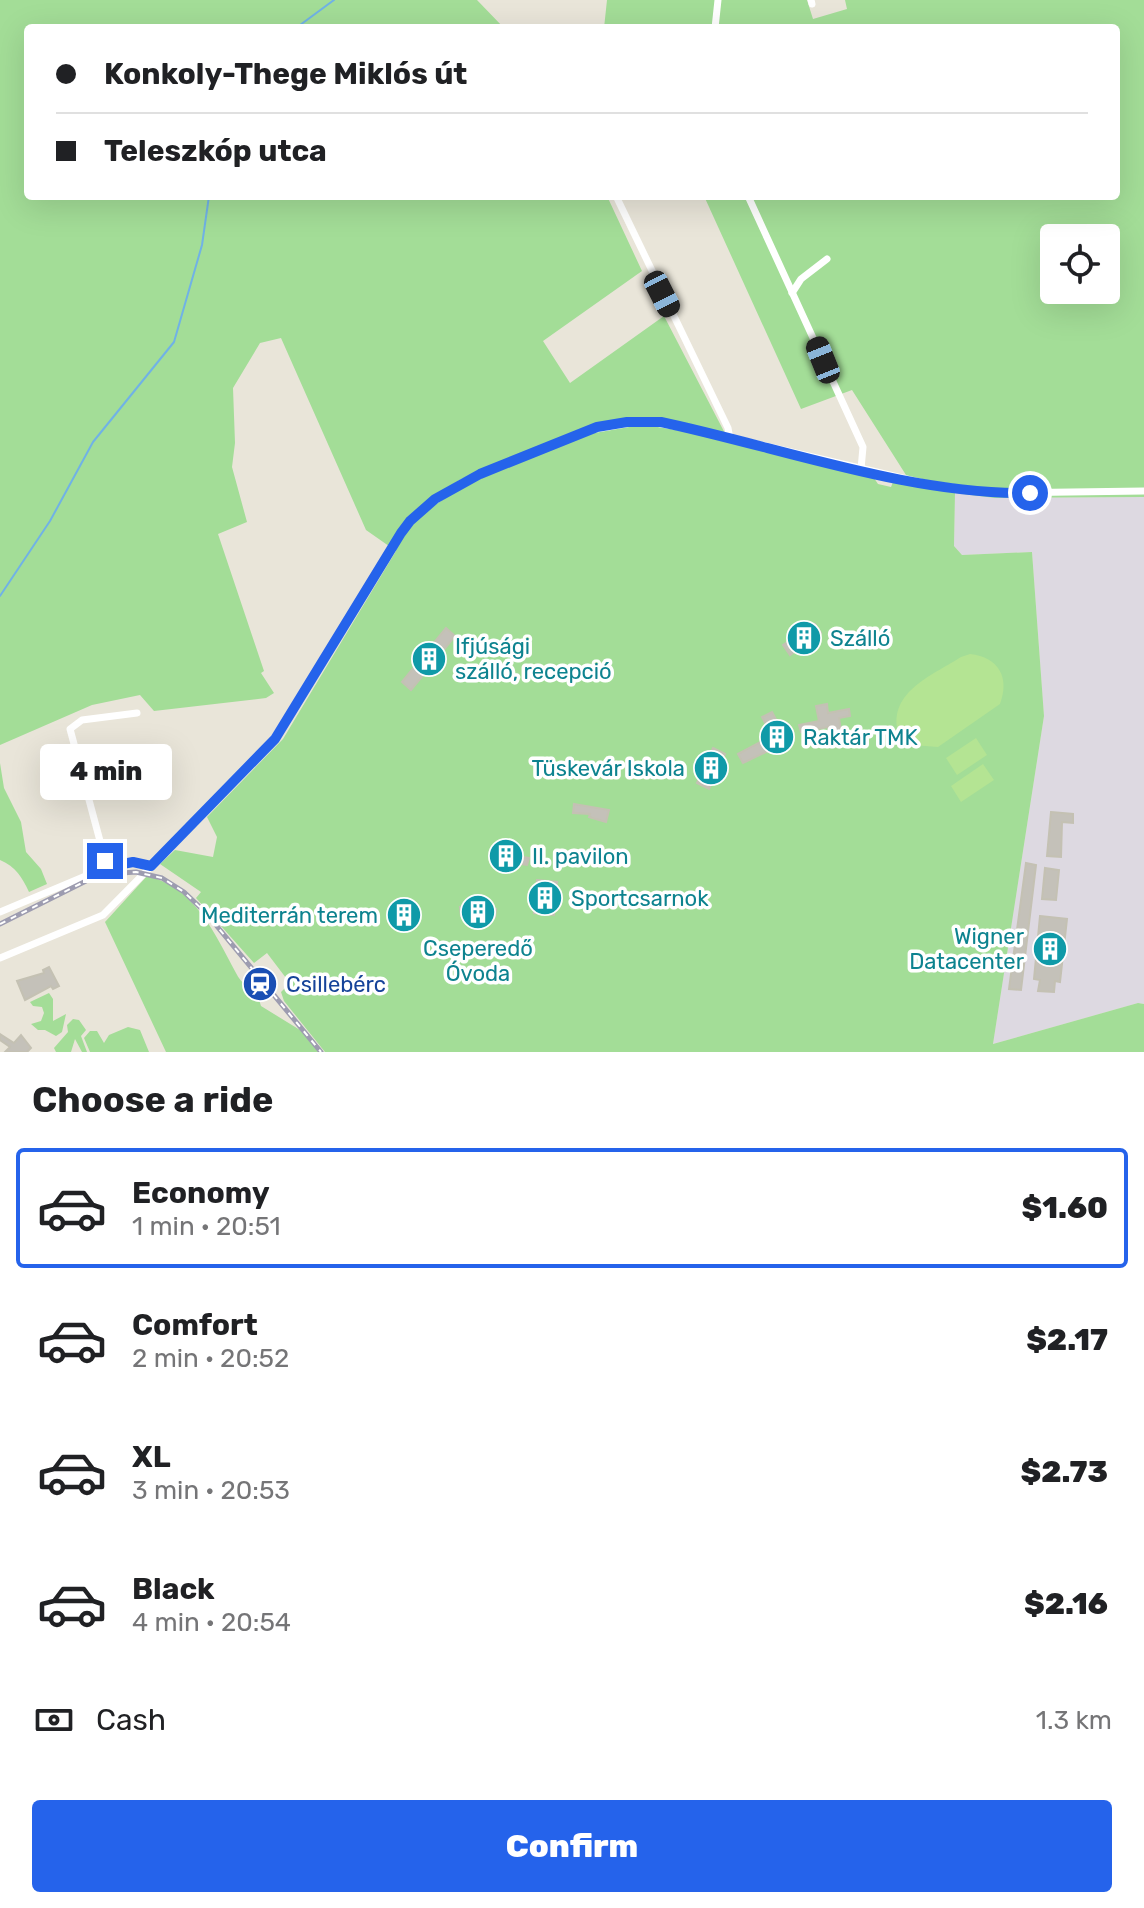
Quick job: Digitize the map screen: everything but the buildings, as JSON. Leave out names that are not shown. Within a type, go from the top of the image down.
[{"type":"street","points":[[715,24],[718,0]]},
{"type":"street","points":[[618,200],[728,428],[730,439]]},
{"type":"street","points":[[750,200],[863,447],[861,469]]},
{"type":"street","points":[[792,293],[798,282],[827,259]]},
{"type":"street","points":[[786,279],[798,282]]},
{"type":"street","points":[[0,958],[100,916],[275,739],[410,521],[435,499],[480,474],[585,431],[613,423],[661,422],[928,484],[995,493],[1144,491]]},
{"type":"street","points":[[107,867],[70,729],[82,720],[137,713]]},
{"type":"street","points":[[0,912],[107,867],[133,862],[151,866]]},
{"type":"shaded area","points":[[955,493],[995,498],[1144,497],[1144,1004],[1138,1003],[993,1044],[1044,716],[1032,552],[962,555],[954,546]]},
{"type":"green space","points":[[0,0],[477,0],[500,24],[24,24],[24,200],[609,200],[642,271],[543,341],[570,383],[664,316],[730,443],[874,478],[878,484],[891,487],[893,482],[913,486],[852,390],[801,409],[706,200],[1120,200],[1120,24],[604,24],[607,0],[807,0],[813,19],[847,9],[845,0],[1144,0],[1144,497],[995,498],[955,493],[954,546],[962,555],[1032,552],[1044,716],[993,1044],[1138,1003],[1144,1004],[1144,1052],[325,1052],[284,1001],[281,992],[286,987],[286,978],[267,953],[254,963],[196,898],[201,892],[160,864],[175,850],[213,857],[217,837],[207,817],[283,739],[396,551],[366,530],[281,338],[260,343],[233,388],[235,443],[232,467],[247,522],[218,534],[264,671],[261,673],[274,693],[266,698],[154,711],[140,695],[92,705],[0,745]]},
{"type":"green space","points":[[970,654],[988,659],[1000,670],[1004,686],[1000,704],[938,747],[913,745],[897,727],[901,703],[917,684]]},
{"type":"green space","points":[[976,738],[987,755],[957,775],[946,758]]},
{"type":"green space","points":[[0,763],[4,788],[21,822],[26,852],[41,869],[47,884],[29,892],[18,873],[0,860]]},
{"type":"green space","points":[[983,764],[994,780],[961,802],[951,786]]},
{"type":"green space","points":[[147,876],[164,882],[191,901],[211,928],[239,978],[261,1006],[300,1030],[319,1052],[166,1052],[105,922]]},
{"type":"green space","points":[[49,993],[53,999],[53,1021],[66,1014],[62,1032],[56,1036],[31,1024],[41,1021],[44,1013],[42,1007],[33,1006],[30,1002]]},
{"type":"green space","points":[[73,1019],[79,1020],[86,1030],[81,1036],[87,1052],[82,1052],[75,1039],[71,1052],[56,1052],[54,1048],[68,1032],[67,1025]]},
{"type":"green space","points":[[128,1027],[140,1030],[149,1052],[90,1052],[84,1038],[90,1031],[97,1031],[104,1043],[109,1035]]},
{"type":"waterway","points":[[301,24],[334,0]]},
{"type":"waterway","points":[[0,596],[50,521],[93,442],[174,342],[202,245],[208,200]]},
{"type":"railway","points":[[0,924],[86,881],[107,874],[136,872],[162,878],[184,892],[206,913],[321,1052]]},
{"type":"place","name":"Szálló","points":[[804,638]]},
{"type":"place","name":"Ifjúsági szálló, recepció","points":[[429,659]]},
{"type":"place","name":"Raktár TMK","points":[[777,737]]},
{"type":"place","name":"Tüskevár Iskola","points":[[711,768]]},
{"type":"place","name":"II. pavilon","points":[[506,856]]},
{"type":"place","name":"Sportcsarnok","points":[[545,898]]},
{"type":"place","name":"Cseperedő Óvoda","points":[[478,912]]},
{"type":"place","name":"Mediterrán terem","points":[[404,915]]},
{"type":"place","name":"Wigner Datacenter","points":[[1050,949]]},
{"type":"place","name":"Csillebérc","points":[[260,984]]},
{"type":"route","points":[[105,861],[107,867],[133,862],[151,866],[268,748],[401,533],[421,510],[463,482],[585,431],[613,423],[661,422],[905,480],[995,493],[1030,493]]}]
